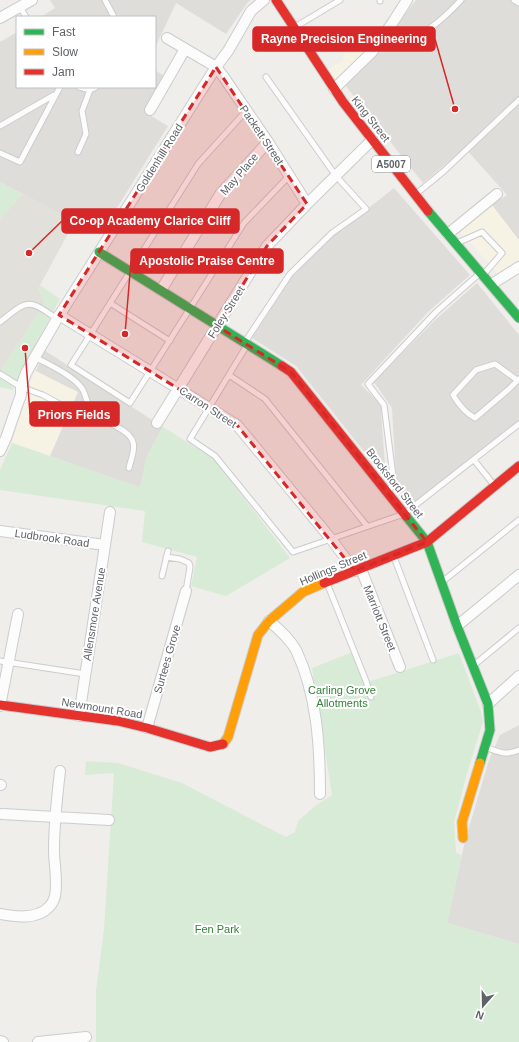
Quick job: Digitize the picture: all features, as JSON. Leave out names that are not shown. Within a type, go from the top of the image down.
[{"type":"street","points":[[0,18],[32,0]]},
{"type":"street","name":"Goldenhill Road","points":[[0,450],[6,438],[21,395],[21,387],[26,372],[58,317],[216,67],[228,51],[251,11],[264,0]]},
{"type":"street","name":"King Street","points":[[276,0],[334,89],[372,140],[415,195],[492,284],[519,318]]},
{"type":"street","points":[[334,89],[372,52],[407,0]]},
{"type":"street","points":[[167,38],[216,67]]},
{"type":"street","points":[[150,110],[185,49]]},
{"type":"street","name":"Packett Street","points":[[216,67],[268,142],[307,204]]},
{"type":"street","name":"Foley Street","points":[[157,423],[267,246],[372,140]]},
{"type":"street","name":"May Place","points":[[161,290],[221,193],[268,142]]},
{"type":"street","points":[[448,234],[497,194]]},
{"type":"street","name":"Brocksford Street","points":[[99,252],[291,372],[427,542],[457,626],[488,704],[490,720],[490,730],[462,822],[463,838]]},
{"type":"street","points":[[492,284],[519,267]]},
{"type":"street","name":"Carron Street","points":[[58,317],[90,334],[237,425],[330,539],[358,570]]},
{"type":"street","name":"Hollings Street","points":[[222,745],[228,737],[258,635],[269,621],[303,592],[427,542],[494,485],[519,466]]},
{"type":"street","name":"Allensmore Avenue","points":[[79,716],[110,512]]},
{"type":"street","name":"Ludbrook Road","points":[[0,531],[104,545]]},
{"type":"street","name":"Marriott Street","points":[[358,570],[400,667]]},
{"type":"street","points":[[457,626],[519,575]]},
{"type":"street","name":"Surtees Grove","points":[[147,728],[186,591]]},
{"type":"street","points":[[0,706],[4,661],[18,614]]},
{"type":"street","points":[[269,621],[283,633],[295,649],[307,680],[314,712],[320,757],[320,794]]},
{"type":"street","points":[[488,704],[519,676]]},
{"type":"street","name":"Newmount Road","points":[[0,706],[118,720],[210,747],[222,745]]},
{"type":"street","points":[[0,914],[20,916],[38,914],[46,910],[53,901],[56,883],[54,851],[55,817],[60,771]]},
{"type":"street","points":[[2,814],[109,820]]},
{"type":"street","points":[[45,1042],[86,1037]]},
{"type":"lane","points":[[105,0],[113,16]]},
{"type":"lane","points":[[294,28],[340,0]]},
{"type":"lane","points":[[386,32],[395,37],[406,40],[428,29],[444,17],[461,0]]},
{"type":"lane","points":[[514,0],[519,2]]},
{"type":"lane","points":[[20,7],[25,16]]},
{"type":"lane","points":[[266,77],[336,176],[355,195],[366,209],[332,233],[290,274],[246,344],[190,439],[215,456],[293,552],[404,514],[519,424]]},
{"type":"lane","points":[[0,153],[20,162],[59,88]]},
{"type":"lane","points":[[83,88],[90,90],[94,88]]},
{"type":"lane","points":[[78,152],[86,134],[82,111],[90,90]]},
{"type":"lane","points":[[0,126],[55,95]]},
{"type":"lane","points":[[415,195],[444,171],[519,100]]},
{"type":"lane","points":[[246,111],[198,164],[71,365],[130,403],[244,223],[289,176]]},
{"type":"lane","points":[[387,492],[392,487],[392,476],[384,405],[368,384],[436,312],[482,273],[502,253],[482,232],[456,244]]},
{"type":"lane","points":[[110,303],[170,341]]},
{"type":"lane","points":[[0,322],[27,304],[32,304],[58,317]]},
{"type":"lane","points":[[35,357],[74,380],[83,390],[87,404],[95,414],[131,438],[134,448],[129,468]]},
{"type":"lane","points":[[495,364],[518,380],[509,390],[475,418],[466,414],[453,395],[476,370],[495,364]]},
{"type":"lane","points":[[0,374],[21,387],[42,395],[65,407]]},
{"type":"lane","points":[[229,375],[265,399],[367,526]]},
{"type":"lane","points":[[474,460],[494,485]]},
{"type":"lane","points":[[441,582],[519,520]]},
{"type":"lane","points":[[162,576],[167,554],[190,563],[186,591]]},
{"type":"lane","points":[[394,556],[433,660]]},
{"type":"lane","points":[[327,582],[366,681],[371,698]]},
{"type":"lane","points":[[473,665],[519,628]]},
{"type":"lane","points":[[4,661],[85,674]]},
{"type":"lane","points":[[484,747],[510,754],[519,750]]},
{"type":"highlighted area","points":[[216,67],[307,204],[267,246],[217,326],[291,372],[427,542],[355,571],[237,425],[59,315]]},
{"type":"shaded area","points":[[50,0],[251,0],[248,2],[226,34],[176,3],[156,46],[156,16],[43,16],[55,8]]},
{"type":"shaded area","points":[[416,0],[519,0],[519,240],[492,205],[507,195],[465,148],[423,183],[345,85],[396,26]]},
{"type":"shaded area","points":[[16,33],[16,88],[156,88],[156,71],[167,78],[146,113],[168,126],[100,235],[0,182],[0,42]]},
{"type":"shaded area","points":[[351,40],[366,55],[336,82],[326,72],[343,60],[344,49]]},
{"type":"shaded area","points":[[394,188],[470,275],[429,311],[361,385],[382,405],[381,412],[386,479],[296,366],[252,338],[291,278],[333,236]]},
{"type":"shaded area","points":[[22,194],[75,221],[40,285],[39,290],[45,302],[0,372],[0,219]]},
{"type":"shaded area","points":[[492,205],[519,240],[519,259],[497,273],[460,231]]},
{"type":"shaded area","points":[[477,283],[519,335],[519,421],[409,508],[397,493],[392,408],[374,382],[435,320]]},
{"type":"shaded area","points":[[44,350],[163,427],[147,456],[140,488],[50,456],[78,392],[36,371]]},
{"type":"shaded area","points":[[36,371],[78,392],[50,456],[12,443],[32,379]]},
{"type":"shaded area","points":[[519,725],[519,944],[447,923],[465,841],[489,760],[500,735]]},
{"type":"green space","points":[[0,182],[22,194],[0,219]]},
{"type":"green space","points":[[40,285],[60,299],[13,390],[0,387],[0,372],[45,302],[39,290]]},
{"type":"green space","points":[[163,427],[215,460],[290,558],[226,596],[191,586],[197,557],[142,542],[145,511],[0,490],[0,470],[12,443],[140,487],[147,456]]},
{"type":"green space","name":"Fen Park","points":[[353,652],[365,683],[459,653],[481,712],[483,722],[454,822],[456,853],[462,855],[447,923],[519,944],[519,1042],[96,1042],[96,991],[104,929],[114,773],[85,775],[86,761],[118,763],[182,783],[286,837],[295,832],[298,821],[314,807],[332,795],[312,668]]},
{"type":"traffic: fast","points":[[428,211],[519,318]]},
{"type":"traffic: fast","points":[[99,252],[282,366]]},
{"type":"traffic: fast","points":[[406,516],[427,542],[457,626],[488,704],[490,730],[480,763]]},
{"type":"traffic: slow","points":[[223,744],[228,737],[258,635],[269,621],[303,592],[324,583]]},
{"type":"traffic: slow","points":[[463,838],[462,822],[480,763]]},
{"type":"traffic: jam","points":[[276,0],[343,102],[428,211]]},
{"type":"traffic: jam","points":[[282,366],[291,372],[406,516]]},
{"type":"traffic: jam","points":[[324,583],[427,542],[519,466]]},
{"type":"traffic: jam","points":[[0,705],[118,721],[210,747],[223,744]]},
{"type":"place","name":"Rayne Precision Engineering","points":[[455,109]]},
{"type":"place","name":"Co-op Academy Clarice Cliff","points":[[29,253]]},
{"type":"place","name":"Apostolic Praise Centre","points":[[125,334]]},
{"type":"place","name":"Priors Fields","points":[[25,348]]},
{"type":"park label","name":"Carling Grove Allotments","points":[[342,696]]}]
